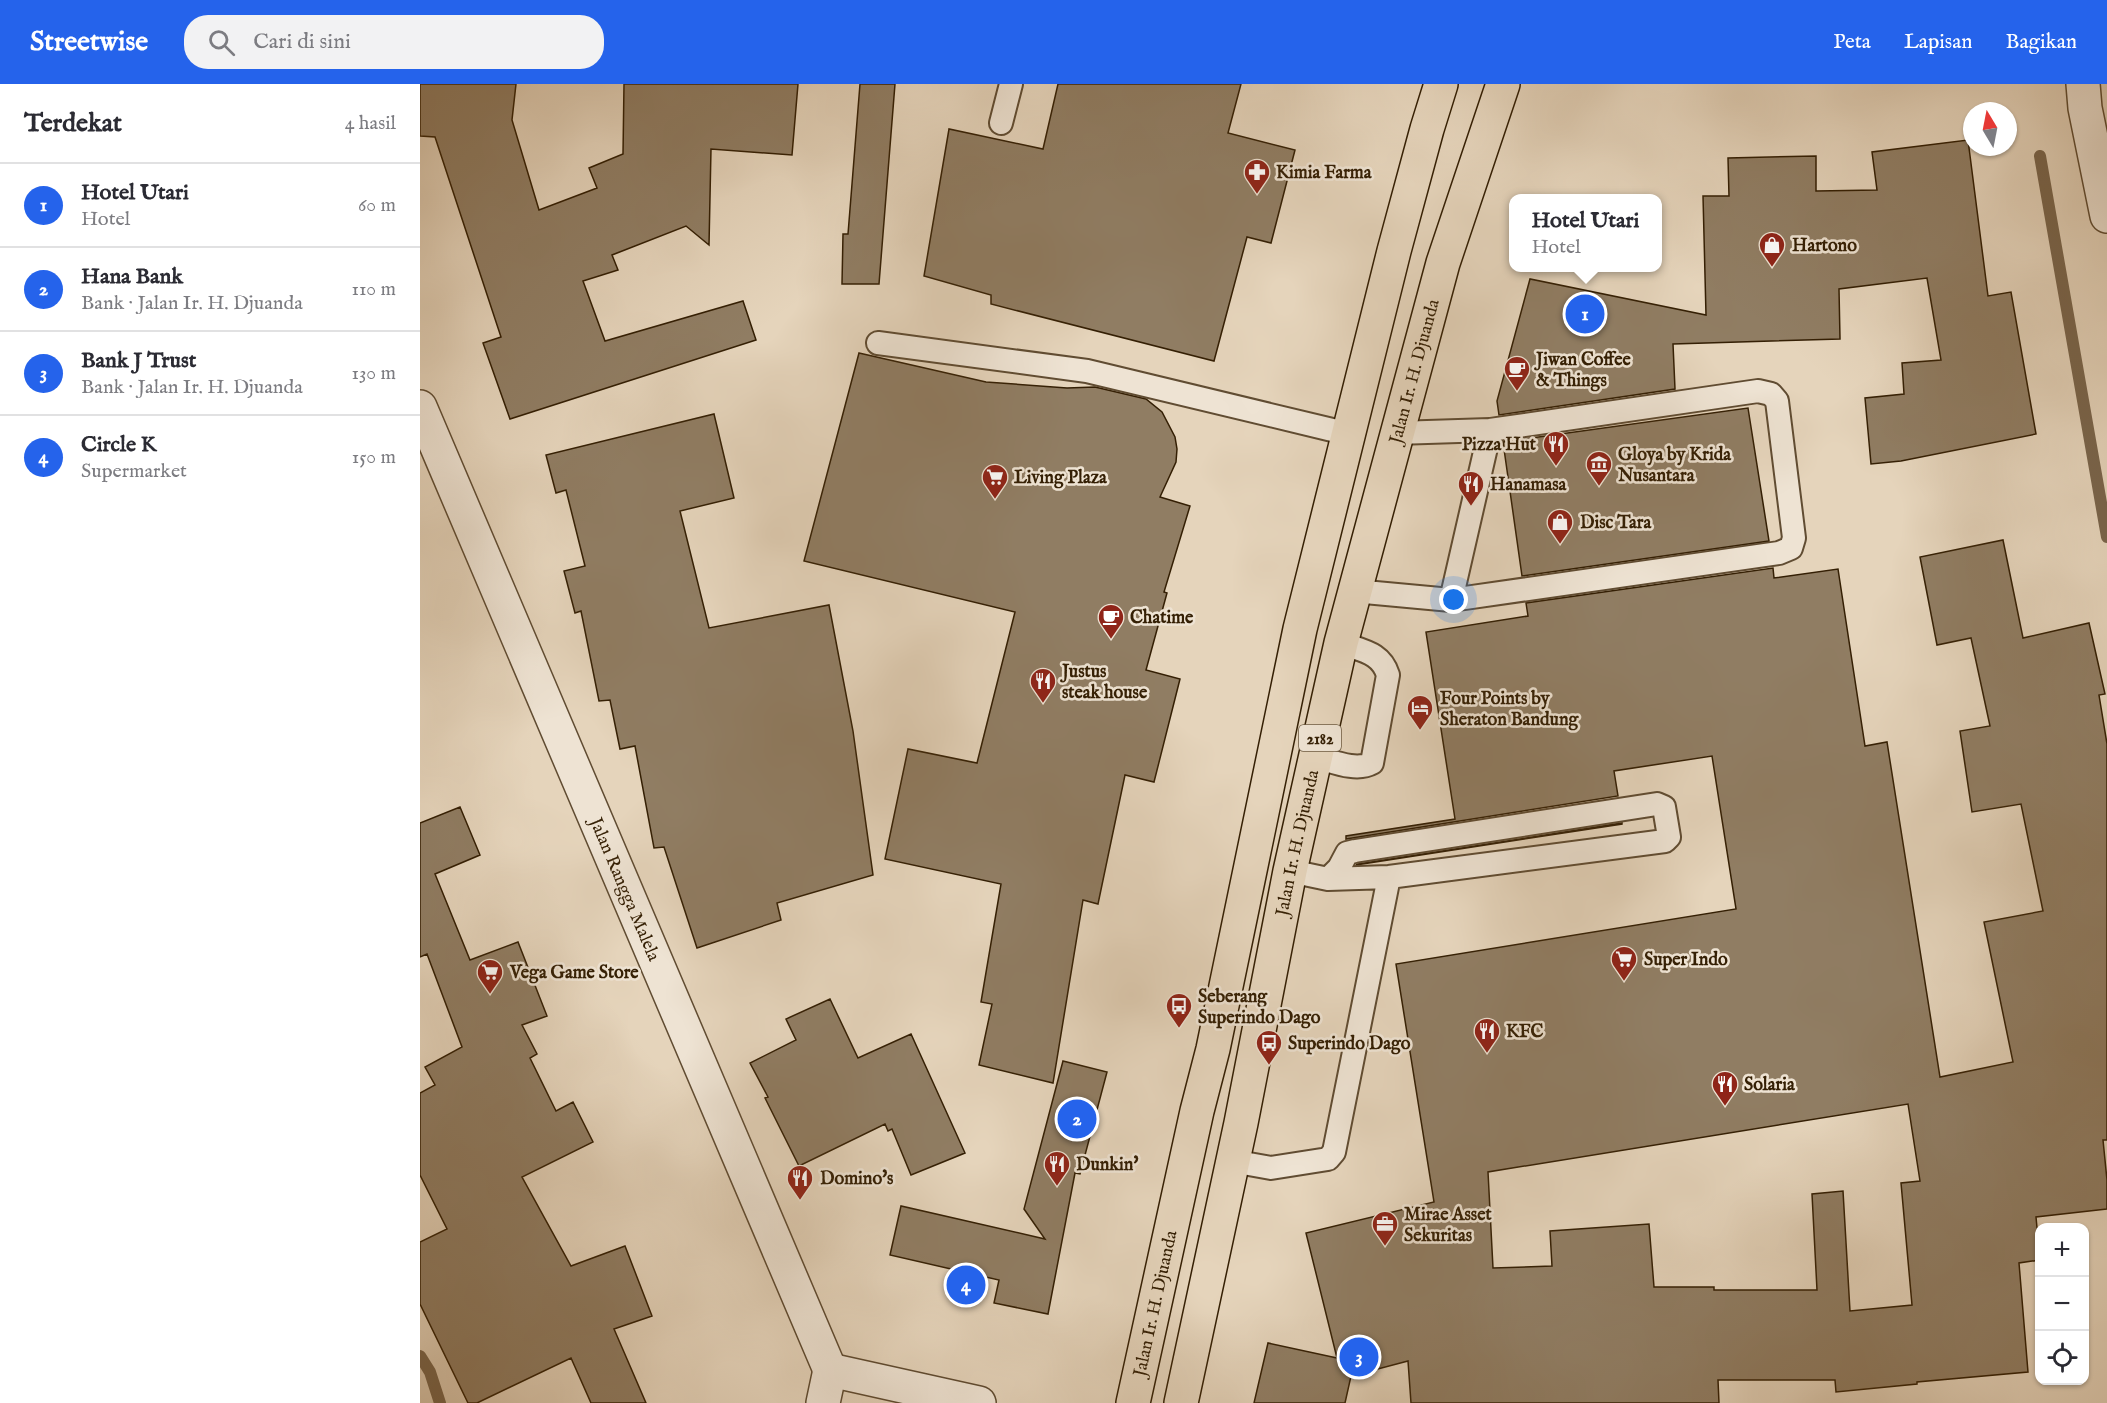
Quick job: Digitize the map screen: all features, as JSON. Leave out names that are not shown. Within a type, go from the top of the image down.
[{"type":"main road","name":"Jalan Ir. H. Djuanda","points":[[1133,1403],[1197,1111],[1213,1049],[1300,629],[1397,240],[1441,84]]},
{"type":"main road","name":"Jalan Ir. H. Djuanda","points":[[1180,1403],[1232,1161],[1290,871],[1341,644],[1443,263],[1503,84]]},
{"type":"street","points":[[2083,84],[2085,108],[2107,216]]},
{"type":"street","name":"Jalan Rangga Malela","points":[[420,407],[830,1370]]},
{"type":"street","points":[[823,1403],[830,1370],[979,1403]]},
{"type":"lane","points":[[1001,123],[1011,84]]},
{"type":"lane","points":[[878,343],[1087,371],[1349,434]]},
{"type":"lane","points":[[1354,591],[1451,600],[1779,553],[1791,548],[1794,538],[1777,401],[1771,394],[1758,391],[1490,430],[1396,433]]},
{"type":"lane","points":[[1451,600],[1490,430]]},
{"type":"lane","points":[[1316,757],[1356,766],[1372,763],[1388,675],[1386,667],[1378,657],[1341,644]]},
{"type":"lane","points":[[1290,871],[1338,879],[1389,877],[1665,841],[1669,837],[1664,807],[1657,804],[1355,851],[1347,854],[1339,868],[1338,879]]},
{"type":"lane","points":[[1232,1161],[1271,1168],[1328,1159],[1334,1152],[1389,877]]},
{"type":"building","points":[[420,84],[516,84],[512,120],[539,210],[597,188],[589,168],[623,154],[624,84],[798,84],[792,155],[711,149],[709,245],[686,226],[612,255],[618,270],[583,281],[605,341],[743,301],[756,340],[510,419],[483,343],[501,337],[435,137],[420,136]]},
{"type":"building","points":[[860,84],[895,84],[879,284],[842,284],[843,234],[848,234]]},
{"type":"building","points":[[1058,84],[1241,84],[1228,133],[1295,150],[1271,243],[1247,237],[1214,361],[991,304],[991,295],[924,276],[949,129],[1043,149]]},
{"type":"building","points":[[1963,141],[1963,156],[1970,156],[1988,296],[2011,292],[2036,434],[1901,461],[1871,464],[1865,398],[1904,394],[1902,363],[1941,360],[1927,278],[1839,289],[1840,339],[1673,344],[1675,389],[1499,415],[1497,401],[1530,279],[1706,315],[1703,196],[1729,196],[1728,158],[1816,156],[1816,191],[1877,190],[1872,152]]},
{"type":"building","points":[[859,353],[986,382],[1067,388],[1095,387],[1146,399],[1162,412],[1175,437],[1176,462],[1160,497],[1190,506],[1164,592],[1167,593],[1146,670],[1180,679],[1154,782],[1125,775],[1098,904],[1083,900],[1053,1083],[979,1065],[992,1004],[981,1002],[1001,884],[885,859],[908,749],[977,763],[1015,612],[804,561]]},
{"type":"building","points":[[1748,408],[1769,541],[1522,576],[1503,442]]},
{"type":"building","points":[[714,414],[734,498],[680,511],[709,628],[829,605],[853,731],[873,875],[777,903],[781,920],[697,948],[664,847],[654,848],[635,746],[620,749],[610,700],[599,701],[581,611],[575,613],[564,571],[585,566],[566,490],[556,493],[546,455]]},
{"type":"building","points":[[2003,540],[2023,638],[2089,623],[2105,694],[2099,695],[2107,744],[2107,1140],[2103,1140],[2107,1209],[2036,1217],[2035,1261],[2019,1263],[2028,1372],[1836,1392],[1835,1380],[1718,1380],[1719,1403],[1411,1403],[1408,1361],[1351,1376],[1345,1403],[1254,1403],[1268,1343],[1337,1358],[1306,1233],[1434,1202],[1396,964],[1736,909],[1712,756],[1614,771],[1618,796],[1346,839],[1346,836],[1455,819],[1426,632],[1528,616],[1526,603],[1773,568],[1774,578],[1838,569],[1865,746],[1887,742],[1940,1077],[2013,1062],[1984,922],[2043,911],[2021,804],[1972,812],[1960,731],[1990,726],[1971,638],[1937,645],[1920,557]],"holes":[[[1908,1104],[1920,1181],[1901,1183],[1912,1305],[1850,1311],[1843,1191],[1812,1194],[1817,1290],[1714,1290],[1714,1287],[1654,1287],[1649,1224],[1550,1231],[1552,1266],[1493,1268],[1488,1172]]]},
{"type":"building","points":[[460,807],[480,855],[435,874],[470,960],[518,942],[547,1016],[522,1025],[537,1054],[530,1058],[556,1111],[573,1102],[593,1142],[522,1177],[571,1266],[625,1246],[652,1316],[614,1329],[646,1403],[591,1403],[571,1358],[477,1403],[468,1403],[420,1304],[420,1242],[447,1229],[420,1175],[420,1093],[435,1085],[425,1067],[462,1047],[427,954],[420,957],[420,823]]},
{"type":"building","points":[[1622,824],[1356,865],[1358,864]]},
{"type":"building","points":[[830,999],[858,1058],[911,1034],[965,1153],[911,1175],[892,1129],[888,1131],[885,1124],[799,1166],[750,1063],[796,1040],[786,1019]]},
{"type":"building","points":[[1063,1061],[1107,1072],[1080,1174],[1075,1173],[1048,1314],[994,1303],[999,1280],[890,1255],[901,1206],[1045,1239],[1024,1209]]},
{"type":"waterway","points":[[2040,156],[2107,537]]},
{"type":"waterway","points":[[420,1356],[430,1372],[440,1403]]},
{"type":"place","name":"Kimia Farma","points":[[1257,195]]},
{"type":"place","name":"Hartono","points":[[1772,268]]},
{"type":"place","name":"Hotel Utari","points":[[1585,314]]},
{"type":"place","name":"Jiwan Coffee & Things","points":[[1517,392]]},
{"type":"place","name":"Pizza Hut","points":[[1556,467]]},
{"type":"place","name":"Gloya by Krida Nusantara","points":[[1599,487]]},
{"type":"place","name":"Living Plaza","points":[[995,500]]},
{"type":"place","name":"Hanamasa","points":[[1471,507]]},
{"type":"place","name":"Disc Tara","points":[[1560,545]]},
{"type":"place","name":"Chatime","points":[[1111,640]]},
{"type":"place","name":"Justus steak house","points":[[1043,704]]},
{"type":"place","name":"Four Points by Sheraton Bandung","points":[[1420,731]]},
{"type":"place","name":"Super Indo","points":[[1624,982]]},
{"type":"place","name":"Vega Game Store","points":[[490,995]]},
{"type":"place","name":"Seberang Superindo Dago","points":[[1179,1029]]},
{"type":"place","name":"KFC","points":[[1487,1054]]},
{"type":"place","name":"Superindo Dago","points":[[1269,1066]]},
{"type":"place","name":"Solaria","points":[[1725,1107]]},
{"type":"place","name":"Hana Bank","points":[[1077,1119]]},
{"type":"place","name":"Dunkin'","points":[[1057,1187]]},
{"type":"place","name":"Domino's","points":[[800,1201]]},
{"type":"place","name":"Mirae Asset Sekuritas","points":[[1385,1247]]},
{"type":"place","name":"Circle K","points":[[966,1285]]},
{"type":"place","name":"Bank J Trust","points":[[1359,1357]]}]
